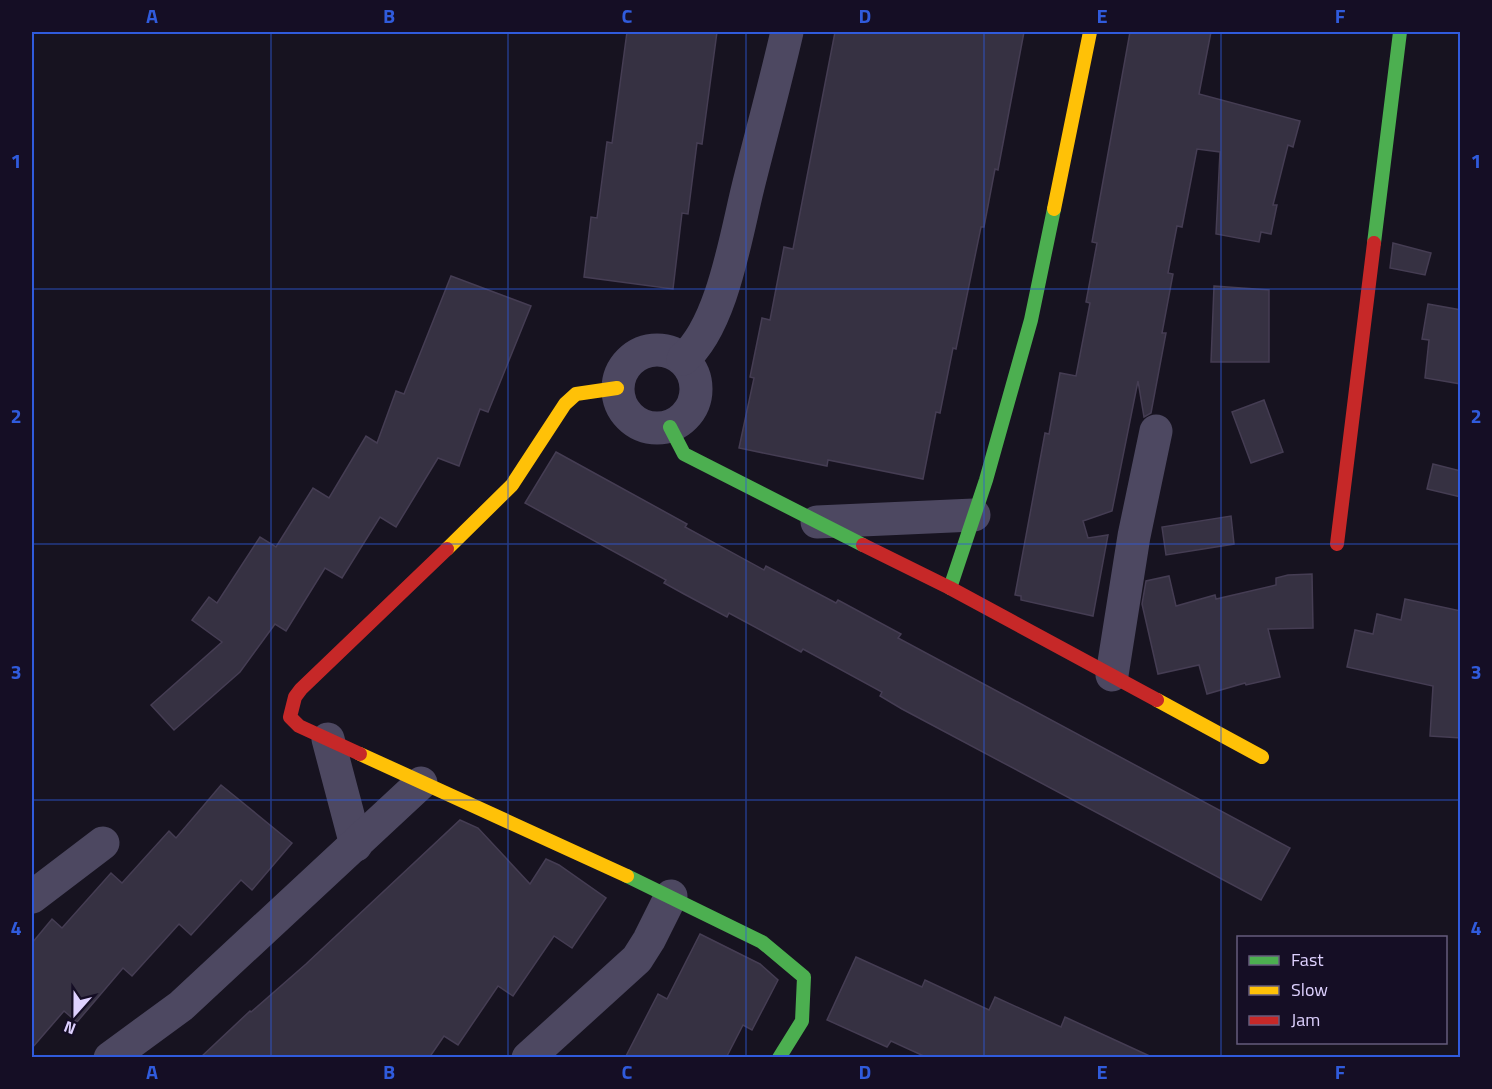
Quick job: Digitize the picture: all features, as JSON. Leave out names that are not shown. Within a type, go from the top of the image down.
[{"type":"street","points":[[683,359],[702,337],[721,294],[787,32]]},
{"type":"street","points":[[950,588],[974,515],[1031,320],[1090,32]]},
{"type":"street","points":[[1337,544],[1400,32]]},
{"type":"street","points":[[656,349],[670,351],[683,359],[695,376],[696,397],[687,415],[670,427],[645,427],[624,412],[617,388],[620,374],[628,361],[641,353],[656,349]]},
{"type":"street","points":[[617,388],[576,394],[566,404],[512,485],[398,598],[301,689],[291,706],[290,717],[299,726],[671,896],[762,942],[804,977],[802,1021],[779,1058]]},
{"type":"street","points":[[670,427],[684,454],[950,588],[1263,757]]},
{"type":"street","points":[[1112,675],[1134,536],[1156,431]]},
{"type":"street","points":[[817,522],[974,515]]},
{"type":"street","points":[[328,739],[356,845]]},
{"type":"street","points":[[111,1058],[181,1006],[421,783]]},
{"type":"street","points":[[32,897],[103,843]]},
{"type":"street","points":[[528,1058],[637,958],[649,940],[671,896]]},
{"type":"building","points":[[627,32],[717,32],[702,144],[697,143],[688,214],[682,213],[673,289],[584,277],[591,217],[597,218],[607,142],[612,143]]},
{"type":"building","points":[[835,32],[1024,32],[998,170],[995,169],[984,227],[981,227],[956,349],[953,348],[940,413],[936,412],[923,479],[828,460],[827,466],[739,448],[754,378],[750,377],[762,318],[770,320],[784,247],[793,249]]},
{"type":"building","points":[[1130,32],[1211,32],[1199,94],[1300,121],[1293,147],[1288,145],[1273,205],[1277,205],[1271,234],[1261,232],[1259,242],[1216,234],[1220,152],[1197,149],[1182,227],[1177,226],[1168,273],[1173,274],[1162,333],[1166,333],[1151,413],[1144,417],[1138,381],[1112,511],[1083,521],[1088,538],[1108,535],[1093,616],[1021,600],[1021,596],[1015,595],[1045,433],[1049,434],[1060,373],[1076,376],[1090,303],[1086,302],[1097,243],[1092,242]]},
{"type":"building","points":[[1393,243],[1431,253],[1425,275],[1390,268]]},
{"type":"building","points":[[451,276],[531,306],[488,412],[480,409],[459,466],[438,458],[396,527],[380,517],[342,578],[325,568],[286,631],[275,624],[240,672],[174,730],[151,705],[222,642],[192,620],[209,597],[217,603],[260,537],[276,547],[313,488],[329,498],[366,436],[377,443],[396,391],[404,394]]},
{"type":"building","points":[[1214,286],[1269,290],[1269,362],[1211,362]]},
{"type":"building","points":[[1428,304],[1461,310],[1461,384],[1425,378],[1429,340],[1422,339]]},
{"type":"building","points":[[1264,400],[1283,452],[1251,463],[1232,412]]},
{"type":"building","points":[[556,452],[687,524],[685,527],[764,570],[766,566],[836,603],[838,600],[901,634],[898,638],[1290,848],[1261,900],[902,709],[880,696],[882,692],[803,649],[801,652],[729,613],[727,617],[684,594],[664,583],[666,580],[525,503]]},
{"type":"building","points":[[1433,464],[1461,471],[1461,497],[1427,489]]},
{"type":"building","points":[[1231,516],[1234,544],[1166,555],[1162,527]]},
{"type":"building","points":[[1312,574],[1313,628],[1268,629],[1280,677],[1246,685],[1245,683],[1207,694],[1199,665],[1158,674],[1142,604],[1146,581],[1169,576],[1176,606],[1215,595],[1216,599],[1276,585],[1276,578],[1288,575]]},
{"type":"building","points":[[1405,599],[1461,611],[1461,738],[1430,736],[1433,686],[1347,667],[1355,630],[1373,634],[1377,614],[1401,620]]},
{"type":"building","points":[[221,785],[292,843],[252,890],[241,880],[191,935],[179,924],[132,976],[123,968],[77,1022],[64,1011],[32,1048],[32,943],[52,919],[62,928],[111,873],[122,883],[169,831],[176,838]]},
{"type":"building","points":[[460,820],[478,828],[530,884],[546,859],[559,865],[606,898],[572,948],[554,936],[513,996],[498,986],[458,1045],[444,1036],[429,1058],[200,1058],[250,1011],[306,964]]},
{"type":"building","points":[[700,934],[760,964],[778,980],[752,1030],[743,1025],[726,1058],[625,1058],[658,994],[667,999]]},
{"type":"building","points":[[856,957],[922,987],[925,980],[989,1010],[995,997],[1061,1027],[1065,1017],[1154,1058],[928,1058],[891,1041],[887,1047],[827,1020]]},
{"type":"traffic: fast","points":[[1374,243],[1400,32]]},
{"type":"traffic: fast","points":[[950,588],[986,480],[1031,320],[1054,209]]},
{"type":"traffic: fast","points":[[670,427],[684,454],[863,545]]},
{"type":"traffic: fast","points":[[627,876],[762,942],[804,977],[802,1021],[779,1058]]},
{"type":"traffic: slow","points":[[1054,209],[1090,32]]},
{"type":"traffic: slow","points":[[447,549],[512,485],[565,404],[576,394],[617,388]]},
{"type":"traffic: slow","points":[[1157,700],[1262,757]]},
{"type":"traffic: slow","points":[[360,754],[627,876]]},
{"type":"traffic: jam","points":[[1337,544],[1374,243]]},
{"type":"traffic: jam","points":[[863,545],[950,588],[1157,700]]},
{"type":"traffic: jam","points":[[360,754],[299,726],[290,717],[295,697],[447,549]]}]
